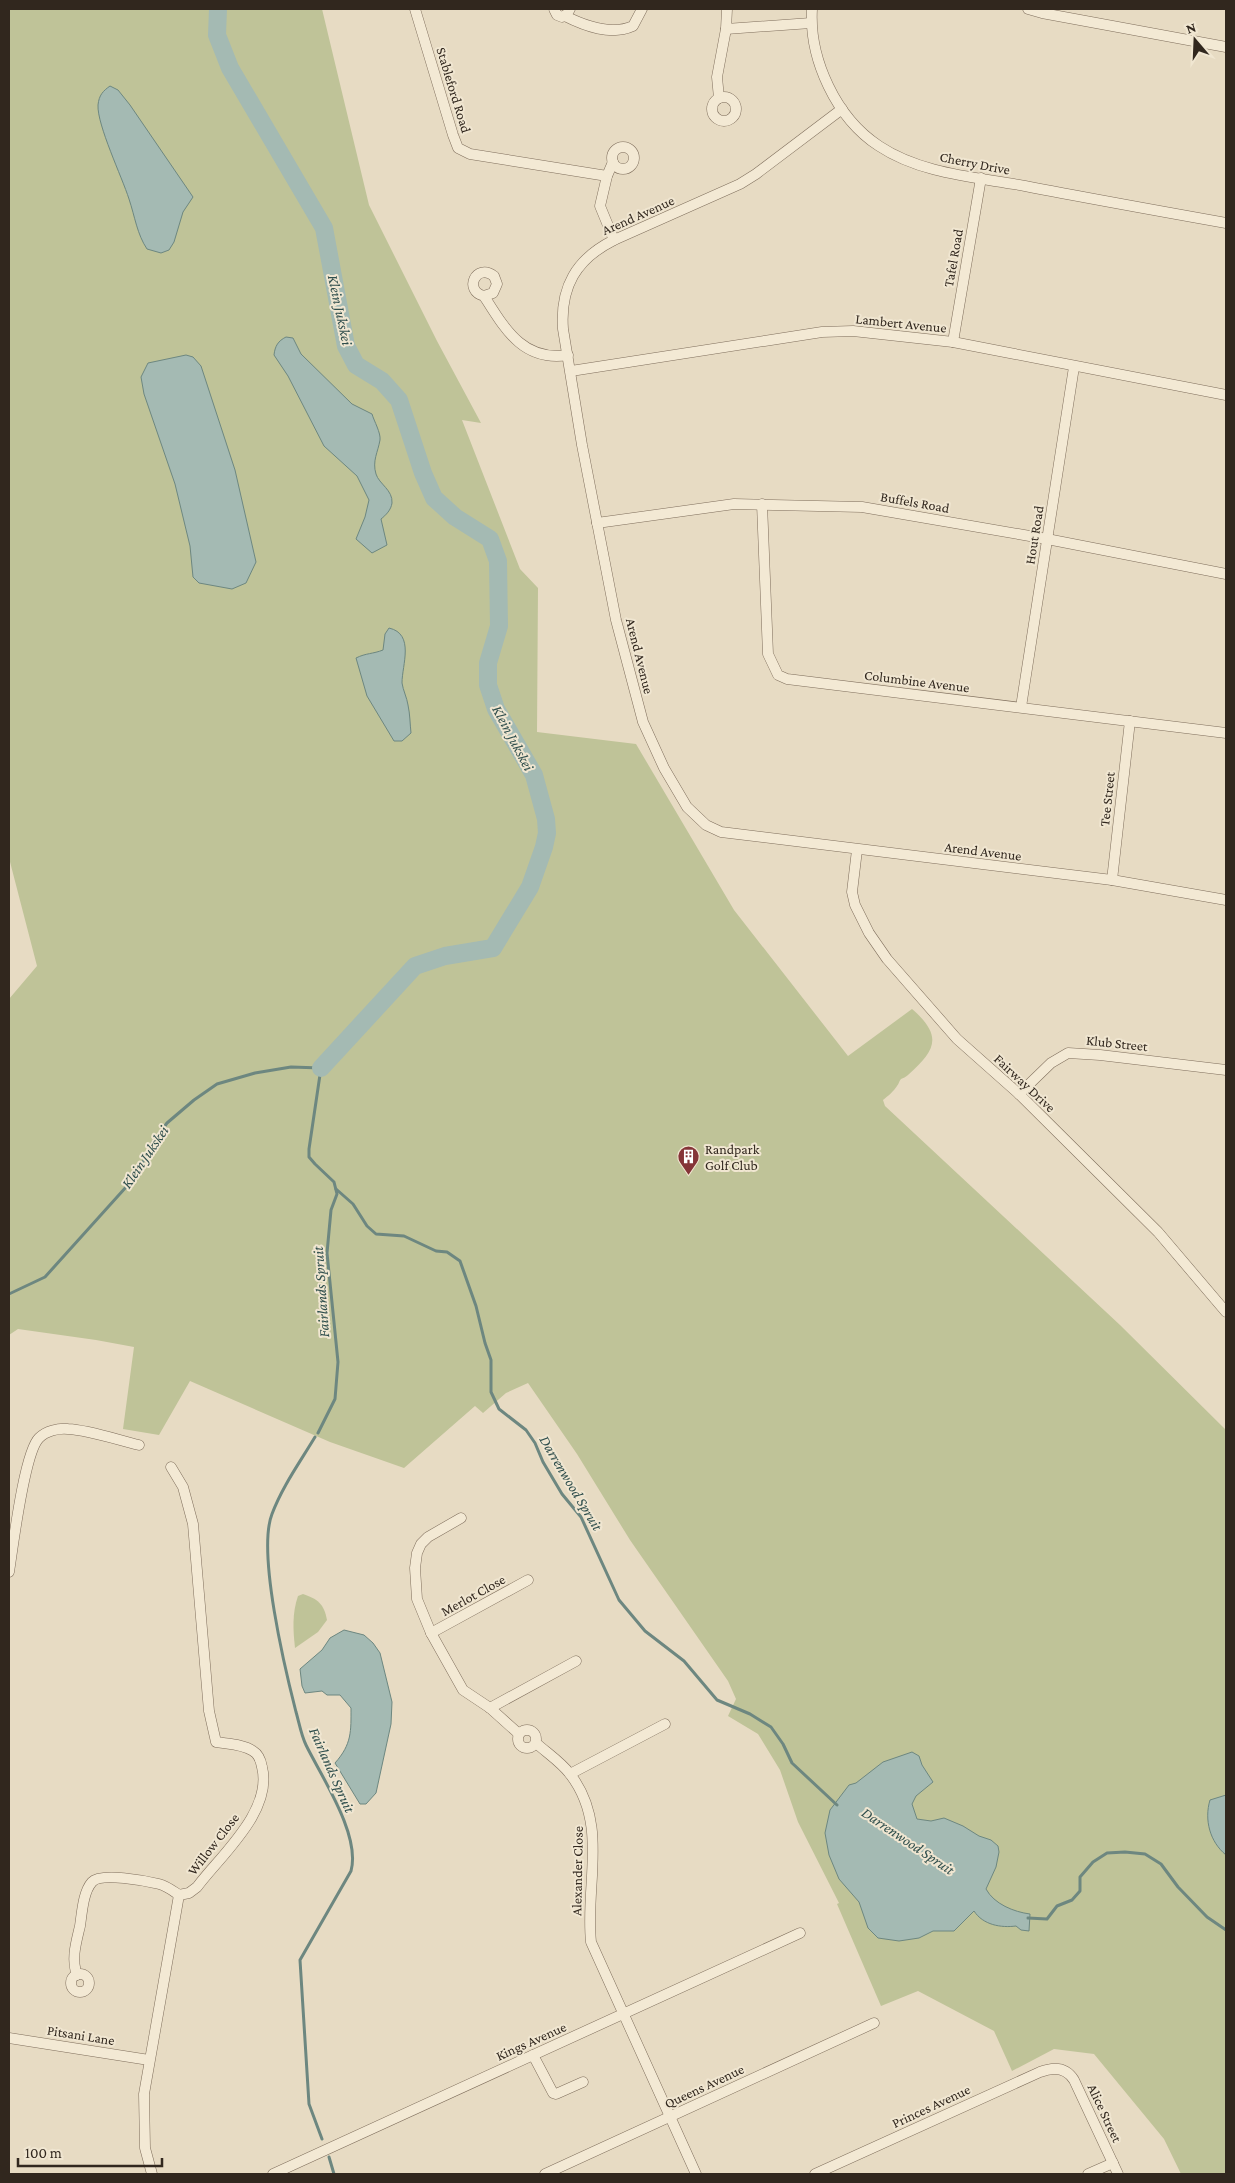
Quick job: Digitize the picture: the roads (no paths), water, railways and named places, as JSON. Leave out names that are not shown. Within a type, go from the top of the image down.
[{"type":"street","name":"Stableford Road","points":[[415,9],[458,148],[478,155],[606,176]]},
{"type":"street","points":[[554,9],[557,15],[567,12],[590,26],[619,30],[633,26],[642,9]]},
{"type":"street","points":[[719,98],[717,77],[726,29],[727,9]]},
{"type":"street","name":"Cherry Drive","points":[[812,9],[811,23],[816,52],[825,77],[842,109],[859,129],[878,146],[898,157],[920,166],[1226,223]]},
{"type":"street","points":[[1028,9],[1042,14],[1226,47]]},
{"type":"street","points":[[726,29],[811,23]]},
{"type":"street","name":"Arend Avenue","points":[[842,109],[740,184],[614,240],[596,250],[574,274],[566,291],[562,320],[597,523],[616,620],[643,722],[664,768],[687,807],[706,825],[721,832],[1112,880],[1226,900]]},
{"type":"street","points":[[613,162],[606,176],[600,206],[614,240]]},
{"type":"street","name":"Tafel Road","points":[[953,342],[981,178]]},
{"type":"street","points":[[484,296],[509,334],[516,341],[542,354],[568,355]]},
{"type":"street","name":"Lambert Avenue","points":[[571,371],[837,330],[953,342],[1226,394]]},
{"type":"street","name":"Hout Road","points":[[1021,707],[1074,366]]},
{"type":"street","name":"Buffels Road","points":[[597,523],[710,507],[762,504],[862,507],[1226,574]]},
{"type":"street","name":"Columbine Avenue","points":[[762,504],[768,654],[778,675],[797,681],[1226,732]]},
{"type":"street","name":"Tee Street","points":[[1112,880],[1130,721]]},
{"type":"street","name":"Fairway Drive","points":[[857,850],[852,892],[861,918],[880,950],[957,1040],[1019,1094],[1158,1232],[1226,1312]]},
{"type":"street","name":"Klub Street","points":[[1019,1094],[1051,1063],[1068,1053],[1226,1070]]},
{"type":"street","points":[[9,1572],[30,1455],[40,1437],[55,1430],[68,1428],[139,1445]]},
{"type":"street","name":"Willow Close","points":[[171,1466],[183,1487],[192,1524],[209,1711],[216,1742],[253,1751],[258,1756],[264,1772],[262,1795],[247,1826],[197,1887],[189,1893],[179,1895]]},
{"type":"street","points":[[461,1518],[428,1537],[421,1544],[417,1553],[414,1583],[417,1599],[431,1633],[464,1690],[490,1708],[576,1661]]},
{"type":"street","name":"Merlot Close","points":[[431,1633],[528,1580]]},
{"type":"street","name":"Alexander Close","points":[[490,1708],[520,1734],[518,1741],[523,1747],[530,1748],[536,1743],[570,1774],[588,1805],[592,1822],[590,1921],[592,1942],[696,2174]]},
{"type":"street","points":[[570,1774],[665,1724]]},
{"type":"street","points":[[77,1975],[74,1967],[74,1955],[87,1893],[92,1882],[108,1876],[160,1884],[179,1895],[144,2094],[146,2158],[152,2174]]},
{"type":"street","name":"Kings Avenue","points":[[273,2174],[800,1933]]},
{"type":"street","name":"Queens Avenue","points":[[545,2174],[874,2023]]},
{"type":"street","name":"Pitsani Lane","points":[[9,2038],[149,2060]]},
{"type":"street","points":[[533,2055],[553,2093],[556,2094],[583,2082]]},
{"type":"street","name":"Princes Avenue","points":[[815,2174],[1040,2072],[1051,2068],[1060,2068]]},
{"type":"street","name":"Alice Street","points":[[1060,2068],[1070,2074],[1074,2080],[1118,2174]]},
{"type":"street","points":[[1088,2174],[1113,2163]]},
{"type":"water","points":[[110,86],[118,90],[130,105],[193,197],[183,212],[174,242],[169,250],[161,253],[147,249],[141,237],[101,125],[99,99]]},
{"type":"water","points":[[286,337],[293,338],[301,354],[352,404],[372,414],[380,437],[375,461],[376,474],[390,494],[392,503],[391,508],[381,519],[387,545],[372,553],[356,539],[365,517],[369,500],[357,476],[324,446],[288,376],[274,355],[277,344]]},
{"type":"water","points":[[186,355],[193,357],[201,366],[235,470],[256,562],[246,583],[232,589],[199,583],[193,577],[190,546],[175,484],[144,394],[141,377],[148,363]]},
{"type":"water","points":[[389,628],[397,631],[405,643],[402,683],[409,708],[411,733],[402,741],[394,741],[367,696],[356,658],[383,650],[385,634]]},
{"type":"water","points":[[344,1630],[364,1635],[380,1653],[392,1702],[391,1724],[376,1793],[366,1804],[360,1804],[335,1763],[348,1743],[351,1708],[340,1695],[327,1695],[322,1691],[305,1693],[302,1686],[300,1669],[322,1650],[330,1638]]},
{"type":"water","points":[[912,1752],[919,1756],[922,1765],[933,1782],[916,1796],[912,1804],[917,1819],[931,1821],[944,1818],[991,1840],[998,1846],[999,1852],[996,1867],[986,1889],[999,1903],[1030,1914],[1029,1931],[1021,1930],[1016,1926],[1004,1926],[987,1922],[982,1920],[974,1911],[954,1931],[933,1931],[919,1938],[899,1941],[878,1938],[868,1928],[859,1902],[839,1879],[829,1855],[825,1833],[830,1810],[849,1785],[856,1783],[883,1762]]},
{"type":"water","points":[[1226,1795],[1226,1855],[1220,1850],[1212,1837],[1208,1823],[1208,1808],[1210,1800]]},
{"type":"waterway","name":"Klein Jukskei","points":[[218,9],[217,35],[230,68],[324,228],[346,346],[356,365],[382,381],[399,400],[423,473],[434,498],[455,517],[490,539],[498,561],[499,626],[488,663],[488,685],[496,709],[534,775],[546,819],[547,833],[544,847],[530,887],[493,948],[445,956],[415,966],[321,1068]]},
{"type":"waterway","name":"Klein Jukskei","points":[[9,1294],[45,1277],[136,1176],[153,1142],[167,1123],[194,1100],[217,1084],[255,1073],[291,1067],[321,1068],[309,1157],[334,1182],[337,1194],[331,1210],[327,1253],[338,1362],[335,1399],[318,1433]]},
{"type":"waterway","name":"Darrenwood Spruit","points":[[336,1189],[353,1204],[367,1226],[376,1234],[404,1236],[436,1251],[447,1252],[460,1261],[476,1306],[491,1360],[491,1392],[499,1409],[526,1430],[562,1494],[581,1517],[619,1600],[645,1631],[684,1661],[717,1700],[750,1714],[771,1727],[783,1744],[792,1763],[837,1805]]},
{"type":"waterway","name":"Fairlands Spruit","points":[[315,1437],[286,1484],[272,1514],[268,1532],[268,1555],[274,1611],[301,1733],[338,1806],[345,1823],[353,1857],[351,1871],[300,1960],[309,2104],[322,2139]]},
{"type":"waterway","name":"Darrenwood Spruit","points":[[1028,1918],[1047,1919],[1057,1906],[1072,1900],[1080,1891],[1080,1877],[1093,1862],[1107,1853],[1125,1852],[1145,1854],[1161,1864],[1178,1887],[1207,1917],[1226,1930]]},
{"type":"waterway","name":"Fairlands Spruit","points":[[329,2157],[334,2174]]},
{"type":"place","name":"Randpark Golf Club","points":[[689,1176]]}]
